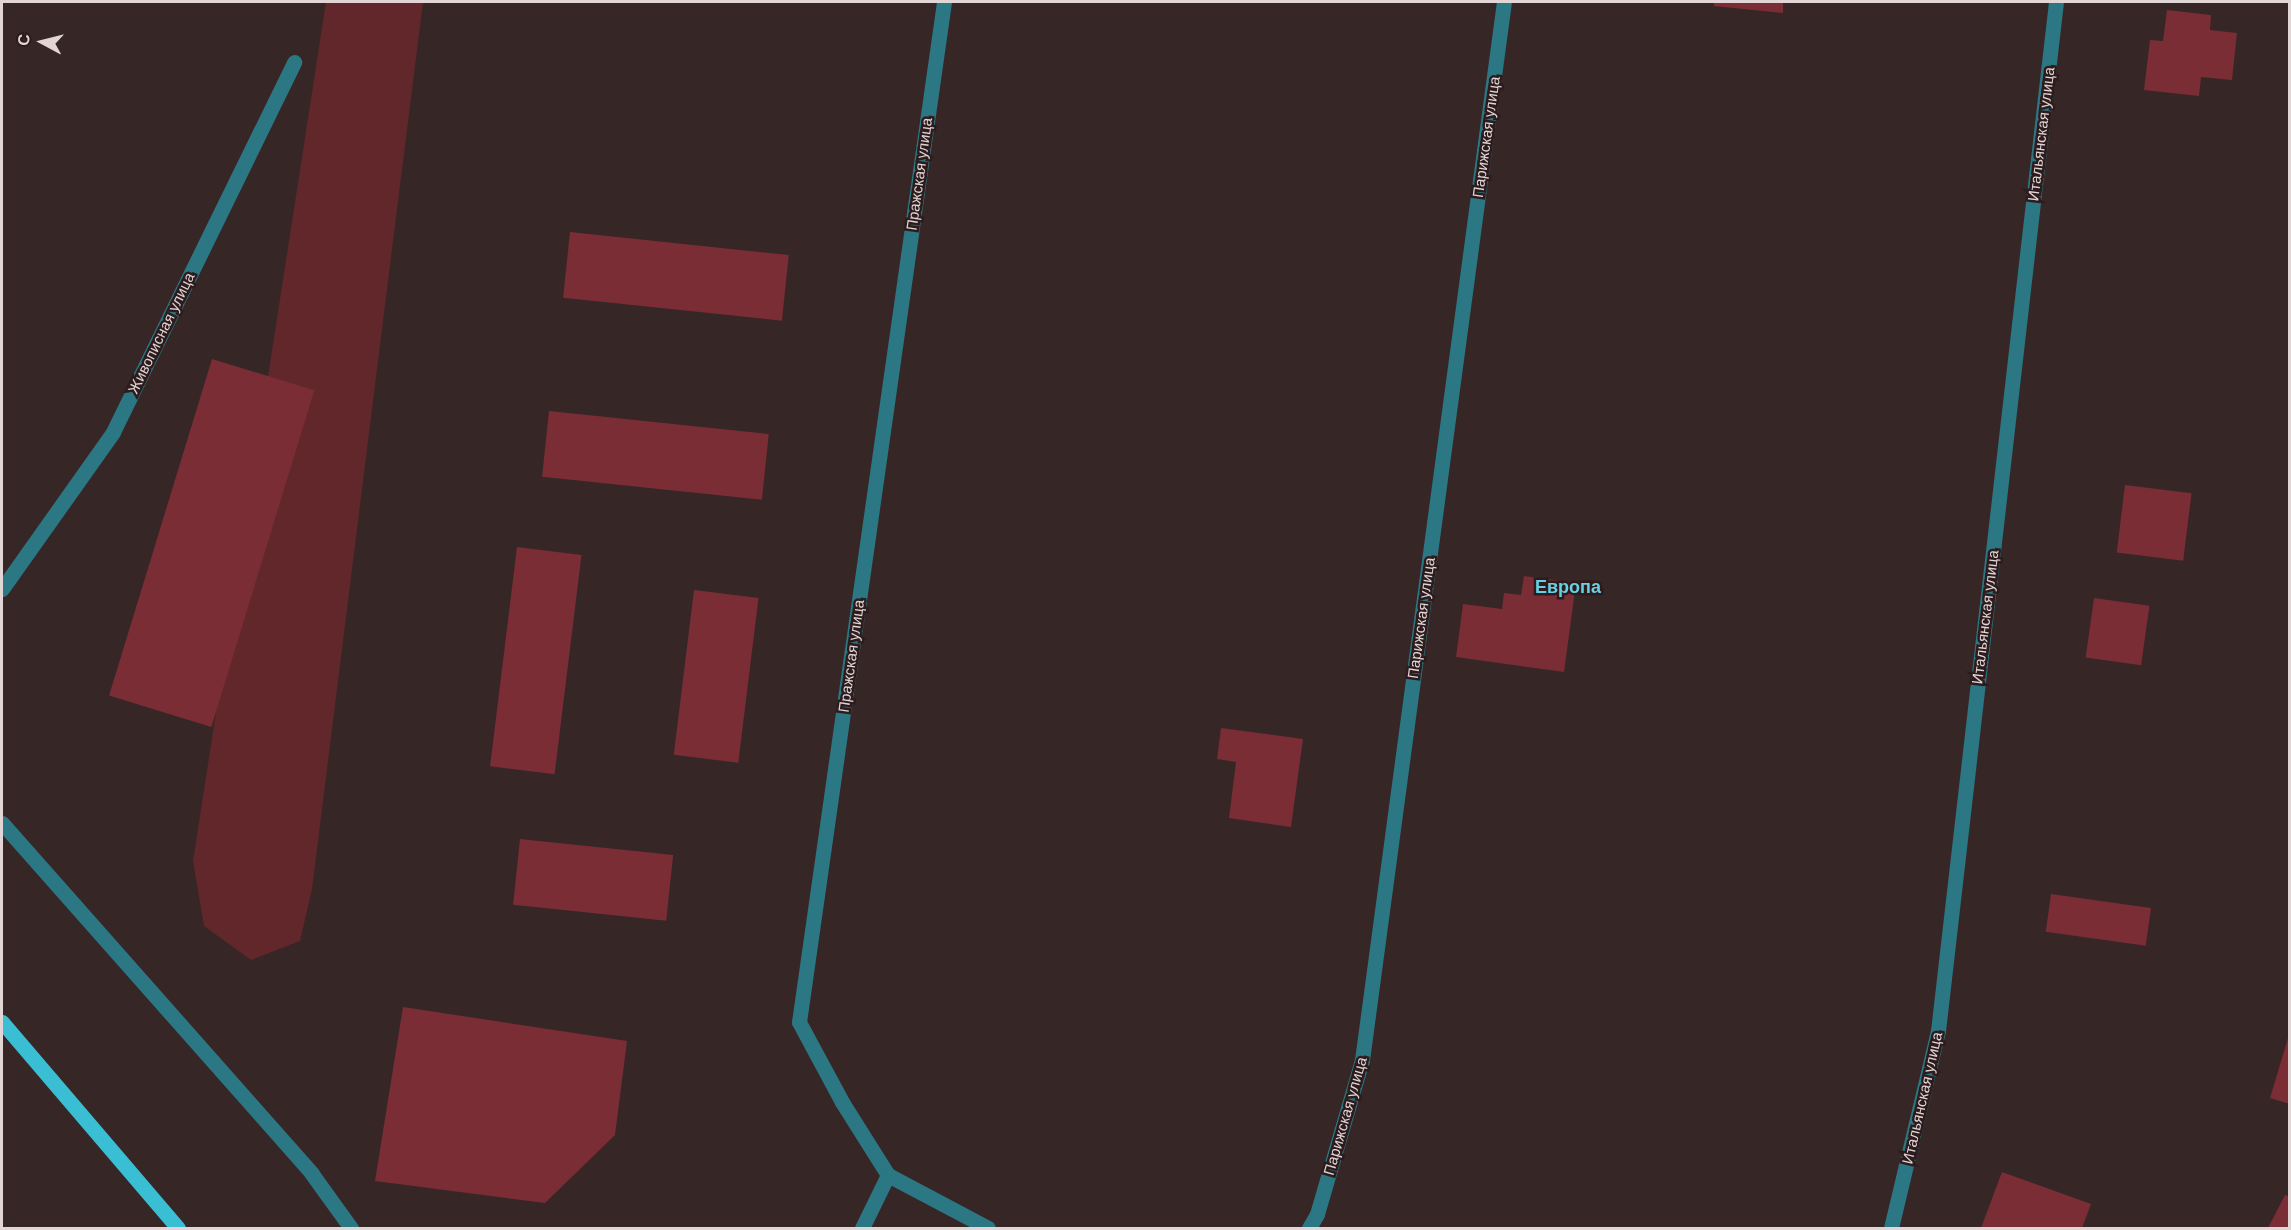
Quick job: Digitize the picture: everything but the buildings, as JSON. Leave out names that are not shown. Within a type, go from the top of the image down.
[{"type":"main road","points":[[2,1022],[178,1228]]},
{"type":"street","name":"Пражская улица","points":[[944,2],[799,1022],[842,1102],[888,1175],[988,1228]]},
{"type":"street","name":"Парижская улица","points":[[1309,1228],[1317,1214],[1362,1060],[1504,2]]},
{"type":"street","name":"Итальянская улица","points":[[1891,1228],[1938,1031],[2056,2]]},
{"type":"street","name":"Живописная улица","points":[[2,589],[113,432],[294,62]]},
{"type":"street","points":[[2,823],[312,1174],[351,1228]]},
{"type":"street","points":[[861,1228],[888,1175]]},
{"type":"shaded area","points":[[326,2],[423,2],[312,889],[300,941],[251,960],[204,926],[193,861]]},
{"type":"district","name":"Европа","points":[[1568,587]]}]
